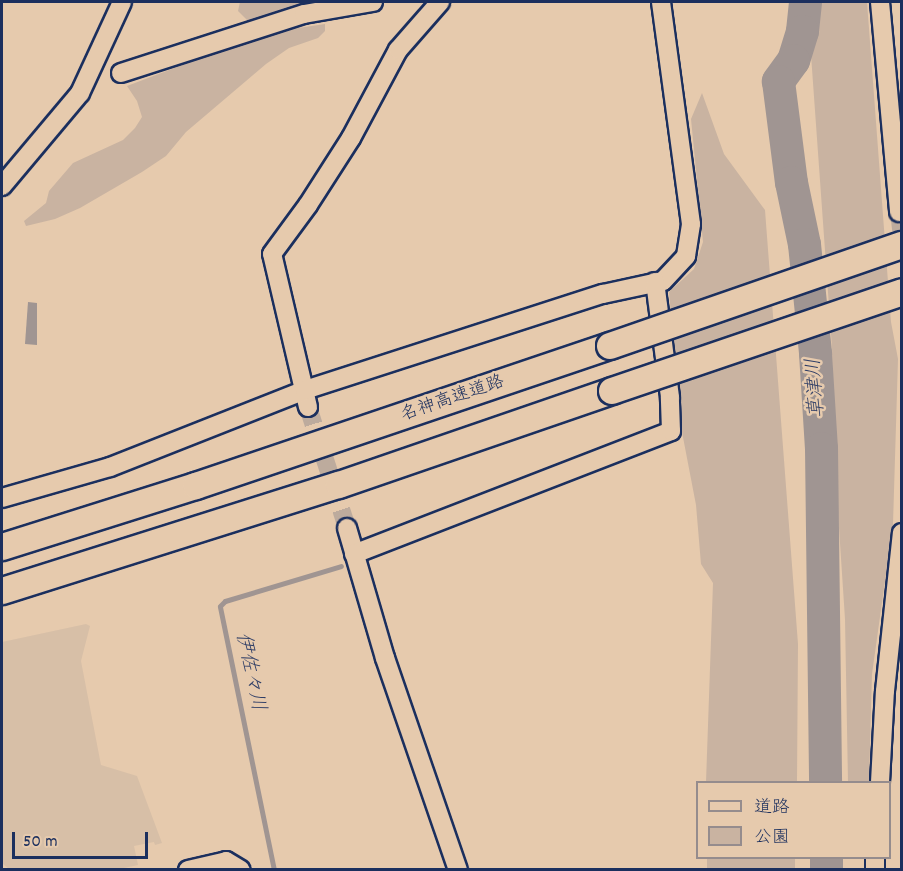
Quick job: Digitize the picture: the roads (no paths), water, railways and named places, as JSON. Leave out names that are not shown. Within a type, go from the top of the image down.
[{"type":"highway","name":"名神高速道路","points":[[2,547],[196,486],[902,245]]},
{"type":"highway","points":[[2,591],[339,485],[902,292]]},
{"type":"street","points":[[2,186],[80,93],[122,2]]},
{"type":"street","points":[[121,73],[304,14],[373,2]]},
{"type":"street","points":[[306,399],[273,268],[272,254],[308,205],[351,138],[398,50],[437,2]]},
{"type":"street","points":[[2,498],[110,466],[612,291],[663,281],[686,256],[691,224],[661,2]]},
{"type":"street","points":[[880,2],[899,212]]},
{"type":"street","points":[[354,554],[671,431],[670,397],[655,282]]},
{"type":"street","points":[[347,528],[385,658],[458,870]]},
{"type":"street","points":[[880,781],[885,691],[902,533]]},
{"type":"street","points":[[188,870],[226,861],[241,870]]},
{"type":"waterway","name":"草津川","points":[[805,2],[802,31],[793,60],[778,81],[791,182],[804,244],[815,353],[821,448],[825,781]]},
{"type":"waterway","name":"伊佐々川","points":[[274,870],[220,606],[225,601],[341,566]]},
{"type":"waterway","name":"草津川","points":[[826,859],[826,870]]},
{"type":"tunnel","points":[[899,212],[902,235]]},
{"type":"tunnel","points":[[308,407],[347,528]]}]
